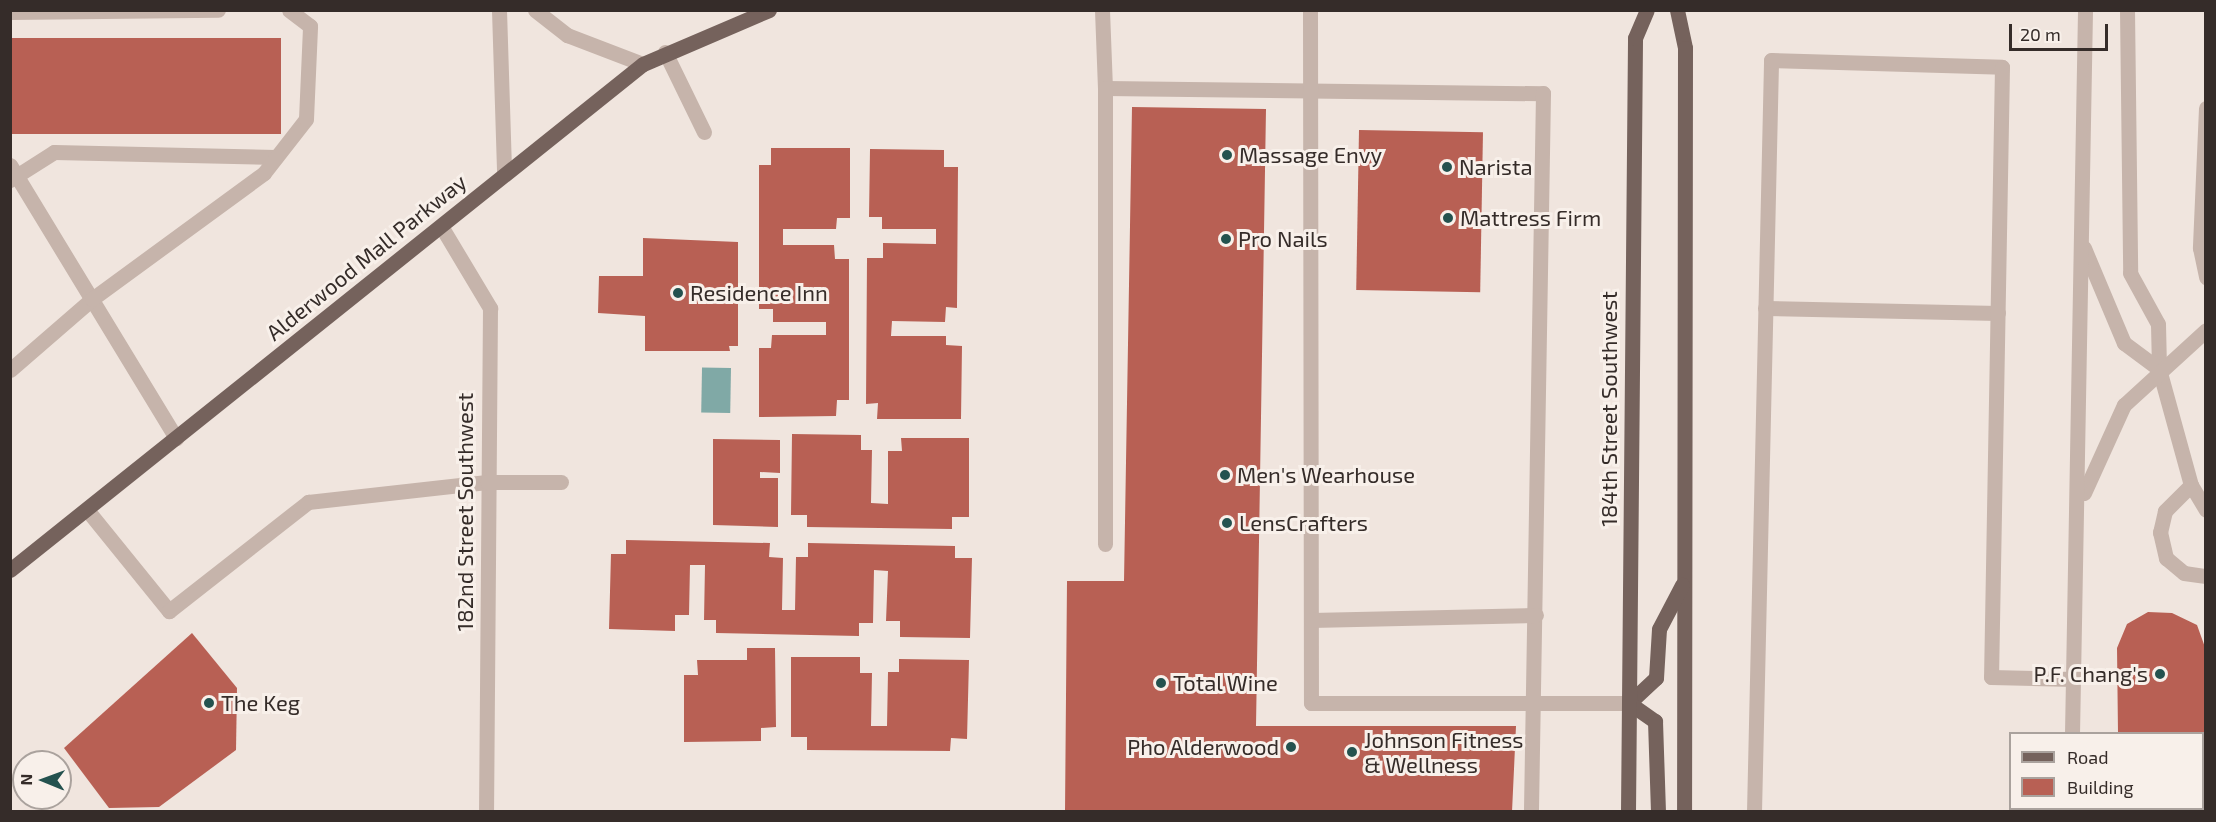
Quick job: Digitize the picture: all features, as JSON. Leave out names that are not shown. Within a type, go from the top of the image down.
[{"type":"main road","name":"Alderwood Mall Parkway","points":[[10,570],[88,511],[441,226],[504,172],[643,64],[665,52],[769,10]]},
{"type":"main road","name":"184th Street Southwest","points":[[1628,812],[1635,38],[1647,10]]},
{"type":"main road","points":[[1677,10],[1685,48],[1684,812]]},
{"type":"main road","points":[[1658,812],[1655,721],[1629,703],[1656,678],[1659,629],[1683,584]]},
{"type":"street","points":[[10,12],[218,10]]},
{"type":"street","points":[[10,370],[92,299],[264,173],[306,119],[310,26],[289,10]]},
{"type":"street","points":[[499,10],[504,172]]},
{"type":"street","points":[[535,10],[567,35],[643,64]]},
{"type":"street","points":[[1102,10],[1105,88],[1106,544]]},
{"type":"street","points":[[1310,10],[1312,88],[1311,703],[1535,705],[1629,703]]},
{"type":"street","points":[[2073,732],[2080,502],[2085,10]]},
{"type":"street","points":[[2127,10],[2130,273],[2158,324],[2159,369],[2191,485],[2205,510]]},
{"type":"street","points":[[665,52],[704,132]]},
{"type":"street","points":[[1754,812],[1771,60],[2002,67],[1991,677],[2074,679]]},
{"type":"street","points":[[1105,88],[1312,88],[1543,93],[1535,705],[1531,812]]},
{"type":"street","points":[[2205,108],[2200,248],[2205,277]]},
{"type":"street","points":[[176,438],[12,173],[54,152],[276,157]]},
{"type":"street","name":"182nd Street Southwest","points":[[441,226],[490,308],[486,812]]},
{"type":"street","points":[[2081,242],[2124,342],[2159,369]]},
{"type":"street","points":[[1765,308],[1998,313]]},
{"type":"street","points":[[2080,502],[2124,405],[2159,369],[2205,330]]},
{"type":"street","points":[[88,511],[169,611],[308,502],[487,482],[561,482]]},
{"type":"street","points":[[2191,485],[2164,511],[2160,532],[2166,558],[2184,573],[2205,576]]},
{"type":"street","points":[[1311,620],[1536,615]]},
{"type":"water","points":[[702,367],[731,368],[730,413],[701,412]]},
{"type":"building","points":[[12,38],[281,38],[281,134],[12,134]]},
{"type":"building","points":[[1132,107],[1266,109],[1256,726],[1516,726],[1512,812],[1065,812],[1067,581],[1124,581]]},
{"type":"building","points":[[1359,130],[1483,132],[1480,292],[1356,290]]},
{"type":"building","points":[[771,148],[850,148],[850,218],[837,218],[836,229],[783,229],[783,245],[834,245],[835,259],[849,259],[849,400],[837,400],[836,416],[759,417],[759,348],[771,348],[772,335],[826,335],[826,322],[773,322],[773,309],[759,309],[759,165],[771,165]]},
{"type":"building","points":[[870,149],[944,150],[944,167],[958,167],[957,308],[946,307],[945,322],[892,321],[891,336],[946,336],[946,345],[962,346],[961,419],[877,419],[878,403],[866,404],[867,258],[883,258],[883,243],[936,244],[936,229],[882,229],[882,217],[869,217]]},
{"type":"building","points":[[643,238],[738,242],[738,346],[729,346],[730,351],[645,351],[645,316],[598,313],[599,276],[643,276]]},
{"type":"building","points":[[792,434],[861,435],[861,450],[872,450],[871,503],[888,504],[888,451],[902,451],[901,438],[969,438],[969,517],[952,517],[952,529],[807,527],[807,515],[791,515]]},
{"type":"building","points":[[713,439],[780,440],[780,473],[760,472],[760,478],[778,478],[778,527],[713,525]]},
{"type":"building","points":[[626,540],[770,543],[769,557],[783,558],[782,610],[795,610],[796,557],[808,557],[808,543],[955,546],[955,558],[972,558],[970,638],[900,637],[900,621],[886,621],[888,571],[874,570],[873,623],[859,623],[859,636],[716,633],[716,620],[704,620],[705,565],[690,565],[689,615],[675,615],[675,631],[609,629],[611,554],[626,554]]},
{"type":"building","points":[[2148,612],[2172,613],[2197,625],[2206,650],[2206,812],[2186,812],[2204,810],[2204,732],[2118,732],[2117,648],[2127,624]]},
{"type":"building","points":[[192,633],[237,688],[236,750],[159,807],[109,808],[72,759],[72,750],[64,748]]},
{"type":"building","points":[[747,648],[775,648],[776,727],[761,728],[761,741],[684,742],[684,675],[698,675],[697,660],[747,660]]},
{"type":"building","points":[[791,657],[860,657],[860,673],[872,673],[871,726],[887,726],[888,672],[899,672],[899,659],[969,660],[967,739],[951,738],[950,751],[807,750],[807,737],[791,737]]},
{"type":"place","name":"Massage Envy","points":[[1227,155]]},
{"type":"place","name":"Narista","points":[[1447,167]]},
{"type":"place","name":"Mattress Firm","points":[[1448,218]]},
{"type":"place","name":"Pro Nails","points":[[1226,239]]},
{"type":"place","name":"Residence Inn","points":[[678,293]]},
{"type":"place","name":"Men's Wearhouse","points":[[1225,475]]},
{"type":"place","name":"LensCrafters","points":[[1227,523]]},
{"type":"place","name":"P.F. Chang's","points":[[2160,674]]},
{"type":"place","name":"Total Wine","points":[[1161,683]]},
{"type":"place","name":"The Keg","points":[[209,703]]},
{"type":"place","name":"Pho Alderwood","points":[[1291,747]]},
{"type":"place","name":"Johnson Fitness & Wellness","points":[[1352,752]]}]
